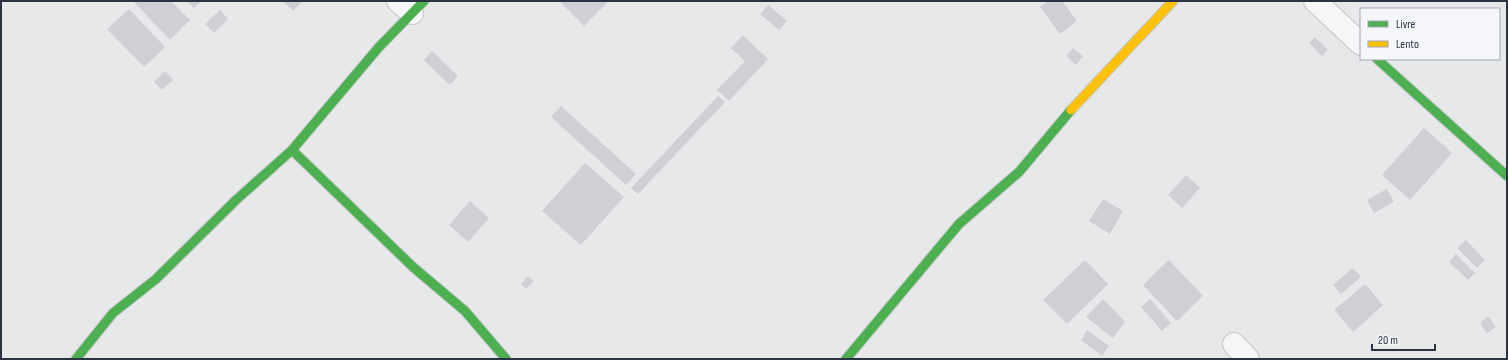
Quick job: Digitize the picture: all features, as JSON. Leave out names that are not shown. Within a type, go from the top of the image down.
[{"type":"street","points":[[846,359],[960,224],[1019,172],[1078,101],[1173,1]]},
{"type":"street","points":[[1314,1],[1360,43]]},
{"type":"street","points":[[76,359],[113,313],[156,279],[236,200],[292,150],[379,47],[411,5]]},
{"type":"street","points":[[1378,60],[1507,176]]},
{"type":"street","points":[[292,150],[413,267],[465,311],[506,359]]},
{"type":"building","points":[[133,1],[171,1],[190,20],[170,40]]},
{"type":"building","points":[[187,1],[201,1],[194,8]]},
{"type":"building","points":[[283,1],[303,1],[293,11]]},
{"type":"building","points":[[559,1],[609,1],[584,26]]},
{"type":"building","points":[[1048,1],[1062,1],[1077,21],[1060,34],[1040,7]]},
{"type":"building","points":[[768,5],[787,21],[779,30],[760,14]]},
{"type":"building","points":[[129,9],[165,47],[144,67],[107,29]]},
{"type":"building","points":[[220,10],[228,19],[214,33],[205,24]]},
{"type":"building","points":[[743,35],[768,59],[729,101],[717,90],[745,61],[731,48]]},
{"type":"building","points":[[1315,37],[1328,50],[1322,56],[1309,43]]},
{"type":"building","points":[[1073,48],[1083,56],[1076,65],[1066,56]]},
{"type":"building","points":[[432,51],[458,76],[450,85],[424,60]]},
{"type":"building","points":[[165,71],[173,80],[162,90],[154,82]]},
{"type":"building","points":[[718,96],[725,102],[638,194],[631,188]]},
{"type":"building","points":[[561,106],[636,174],[626,185],[551,117]]},
{"type":"building","points":[[1424,128],[1452,153],[1410,200],[1382,175]]},
{"type":"building","points":[[585,163],[624,197],[581,245],[542,211]]},
{"type":"building","points":[[1186,175],[1200,188],[1182,208],[1168,195]]},
{"type":"building","points":[[1387,189],[1394,202],[1374,213],[1367,200]]},
{"type":"building","points":[[1103,199],[1123,211],[1110,234],[1089,221]]},
{"type":"building","points":[[470,201],[489,218],[468,242],[449,225]]},
{"type":"building","points":[[1466,240],[1485,260],[1477,268],[1457,248]]},
{"type":"building","points":[[1456,254],[1475,273],[1468,280],[1449,262]]},
{"type":"building","points":[[1085,260],[1108,284],[1067,324],[1043,300]]},
{"type":"building","points":[[1169,260],[1203,296],[1177,321],[1143,285]]},
{"type":"building","points":[[1353,268],[1361,277],[1341,294],[1333,285]]},
{"type":"building","points":[[528,276],[534,281],[526,289],[521,284]]},
{"type":"building","points":[[1365,284],[1383,305],[1353,332],[1334,310]]},
{"type":"building","points":[[1103,299],[1125,322],[1113,338],[1086,317]]},
{"type":"building","points":[[1150,299],[1171,323],[1162,331],[1141,307]]},
{"type":"building","points":[[1488,316],[1496,327],[1487,333],[1480,323]]},
{"type":"building","points":[[1087,330],[1109,346],[1102,356],[1081,340]]},
{"type":"traffic: fast","points":[[76,359],[113,313],[156,279],[236,200],[292,150],[379,47],[424,1]]},
{"type":"traffic: fast","points":[[1378,60],[1507,176]]},
{"type":"traffic: fast","points":[[846,359],[959,224],[1019,172],[1071,110]]},
{"type":"traffic: fast","points":[[292,150],[413,267],[465,311],[506,359]]},
{"type":"traffic: slow","points":[[1071,110],[1173,1]]}]
